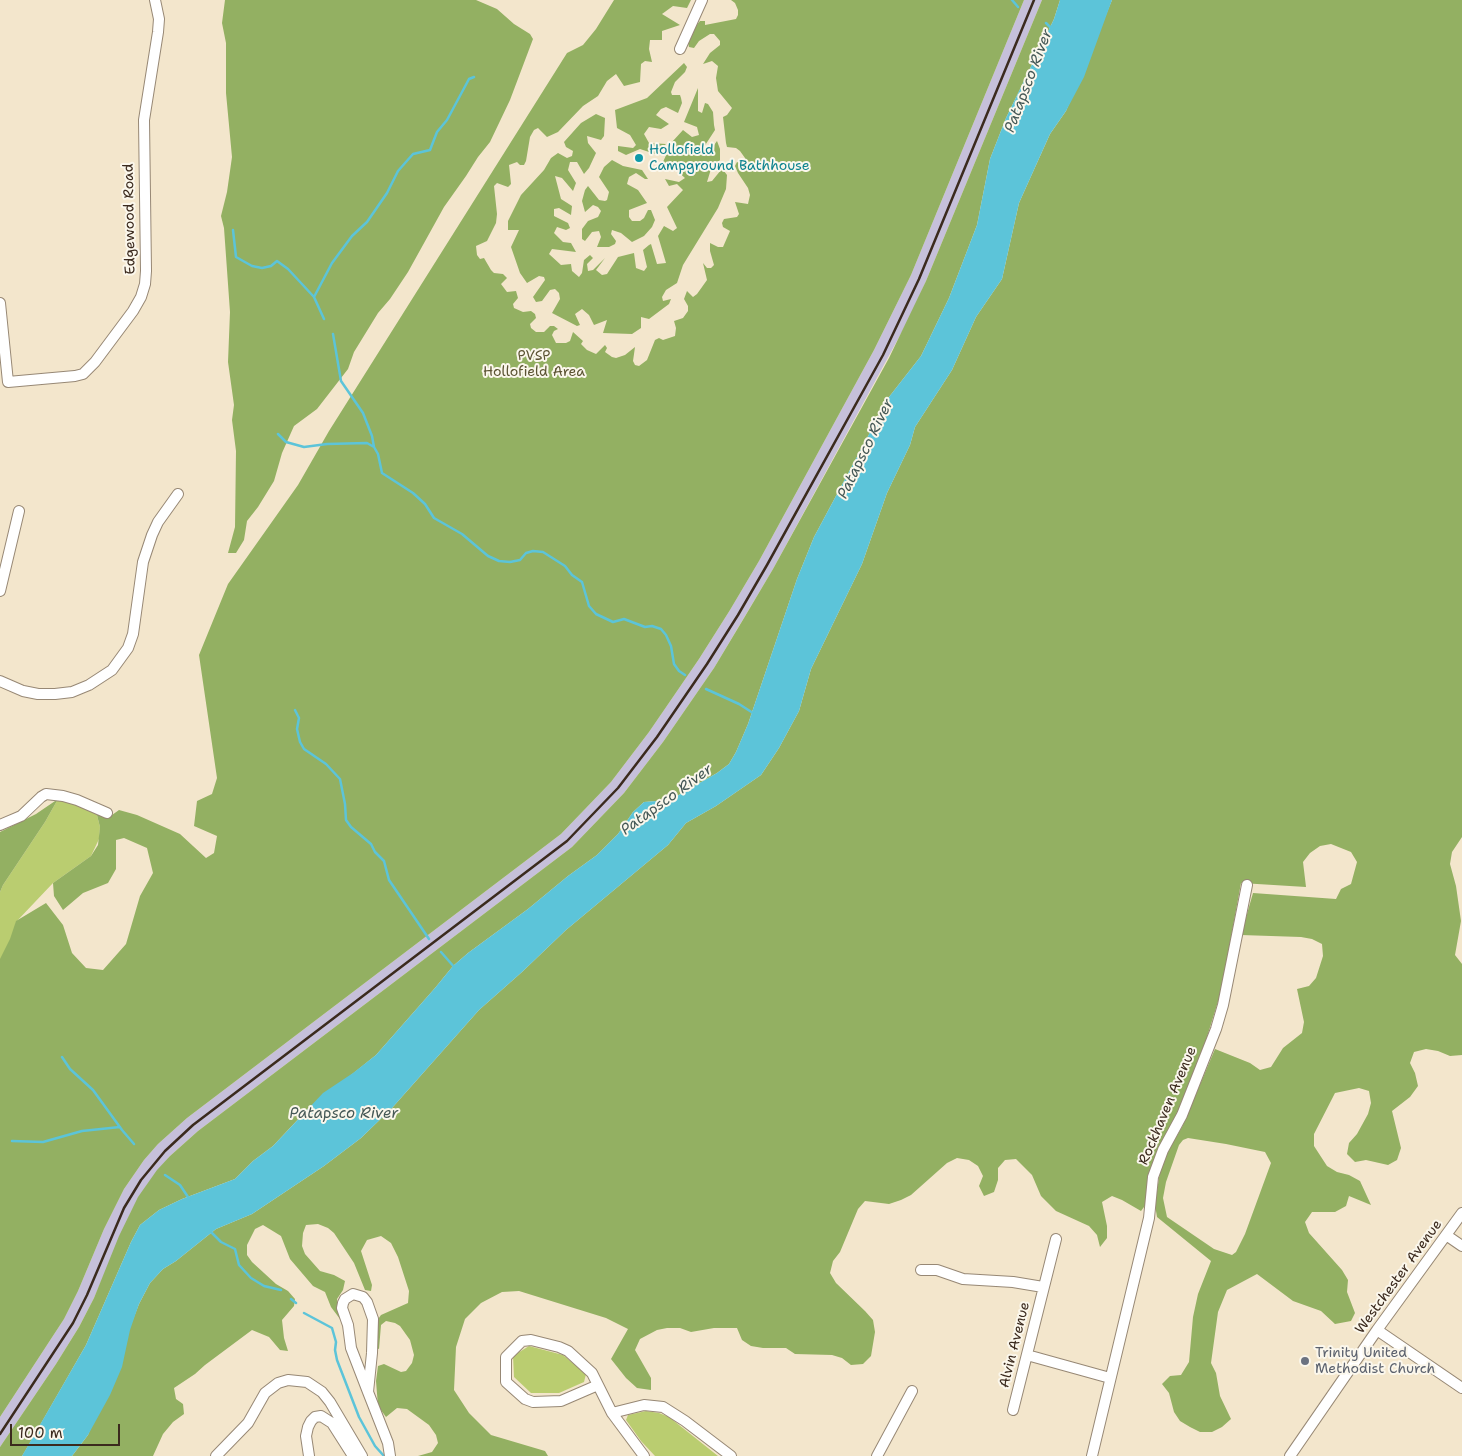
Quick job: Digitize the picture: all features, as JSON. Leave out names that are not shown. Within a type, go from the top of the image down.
[{"type":"street","name":"Edgewood Road","points":[[0,303],[8,382],[83,374],[95,362],[133,311],[140,298],[145,284],[146,271],[144,120],[158,32],[159,19],[155,0]]},
{"type":"street","points":[[680,49],[702,0]]},
{"type":"street","points":[[0,680],[23,691],[38,694],[55,694],[72,692],[89,685],[112,670],[128,648],[133,634],[143,562],[152,535],[178,494]]},
{"type":"street","points":[[0,591],[19,511]]},
{"type":"street","points":[[0,825],[21,816],[46,794],[77,800],[107,813]]},
{"type":"street","name":"Rockhaven Avenue","points":[[1092,1456],[1149,1218],[1153,1177],[1163,1150],[1182,1115],[1216,1029],[1223,1005],[1247,885]]},
{"type":"street","name":"Westchester Avenue","points":[[1290,1456],[1377,1330],[1462,1213]]},
{"type":"street","points":[[1446,1235],[1462,1246]]},
{"type":"street","name":"Alvin Avenue","points":[[1013,1410],[1056,1239]]},
{"type":"street","name":"Alvin Avenue","points":[[921,1270],[937,1270],[963,1279],[1013,1282],[1043,1287]]},
{"type":"street","points":[[368,1392],[373,1318],[368,1302],[363,1297],[353,1294],[345,1299],[342,1308],[348,1325],[351,1348],[368,1392],[388,1443],[390,1456]]},
{"type":"street","points":[[1377,1330],[1462,1388]]},
{"type":"street","points":[[598,1385],[561,1401],[533,1402],[525,1399],[506,1382],[506,1357],[522,1341],[531,1340],[560,1347],[568,1351],[592,1373],[598,1385],[612,1413],[644,1456]]},
{"type":"street","points":[[1027,1355],[1110,1378]]},
{"type":"street","points":[[216,1456],[248,1423],[265,1393],[271,1387],[288,1380],[307,1382],[322,1392],[350,1432],[362,1456]]},
{"type":"street","points":[[877,1456],[912,1391]]},
{"type":"street","points":[[612,1413],[644,1404],[663,1407],[685,1421],[731,1456]]},
{"type":"street","points":[[309,1456],[306,1436],[308,1427],[315,1417],[321,1416],[332,1424],[353,1456]]},
{"type":"shaded area","points":[[1024,0],[1042,0],[910,317],[773,569],[714,668],[663,742],[624,793],[572,847],[198,1131],[170,1156],[147,1185],[131,1212],[94,1298],[79,1327],[0,1447],[0,1417],[64,1319],[124,1189],[144,1160],[158,1144],[187,1118],[561,834],[611,782],[649,732],[699,659],[759,561],[874,350],[911,275]]},
{"type":"green space","points":[[225,0],[476,0],[497,9],[514,24],[530,34],[533,39],[510,100],[490,142],[444,207],[408,272],[378,313],[354,352],[348,369],[317,409],[294,426],[282,453],[274,481],[247,521],[244,540],[236,553],[228,553],[235,527],[236,451],[232,420],[234,405],[228,362],[230,312],[224,228],[221,216],[232,157],[226,93],[226,43],[222,23]]},
{"type":"green space","name":"PVSP Hollofield Area","points":[[614,0],[691,0],[687,8],[673,6],[662,14],[680,25],[662,31],[662,40],[650,40],[649,49],[652,62],[645,61],[641,64],[640,82],[624,86],[616,74],[607,81],[598,96],[583,106],[558,132],[547,137],[538,128],[534,130],[530,137],[524,165],[520,165],[517,162],[509,165],[511,184],[508,187],[497,183],[494,186],[496,223],[487,241],[476,246],[477,255],[480,259],[484,258],[494,273],[503,274],[507,278],[501,284],[507,292],[516,291],[518,298],[513,304],[514,308],[523,312],[531,311],[535,314],[536,318],[530,324],[531,328],[536,332],[544,332],[550,326],[554,326],[558,329],[552,335],[556,343],[566,343],[570,341],[573,332],[583,341],[581,344],[587,350],[596,354],[605,345],[607,348],[605,352],[616,358],[625,355],[635,347],[633,361],[635,365],[639,366],[647,360],[655,340],[659,338],[663,340],[675,336],[676,328],[674,321],[683,318],[688,311],[688,306],[684,299],[687,291],[693,297],[697,294],[707,280],[703,263],[707,268],[711,268],[714,265],[710,243],[723,247],[730,231],[723,227],[724,219],[737,217],[739,214],[735,202],[748,204],[750,195],[735,166],[737,162],[741,164],[745,162],[745,158],[736,148],[727,147],[726,143],[723,117],[732,108],[718,91],[716,78],[718,66],[712,61],[703,64],[710,53],[720,45],[720,41],[714,34],[710,34],[699,41],[694,48],[689,47],[688,43],[695,27],[700,21],[705,21],[705,25],[736,19],[738,10],[735,3],[731,0],[1024,0],[911,275],[874,350],[759,561],[699,659],[649,732],[611,782],[561,834],[187,1118],[158,1144],[144,1160],[124,1189],[64,1319],[0,1417],[0,959],[16,921],[46,903],[63,925],[72,953],[86,968],[103,970],[126,944],[140,896],[153,873],[147,848],[124,838],[116,840],[116,869],[108,883],[83,893],[63,910],[54,896],[53,883],[91,856],[98,845],[100,827],[97,815],[93,811],[112,815],[119,810],[137,815],[180,834],[206,858],[214,853],[217,836],[194,826],[197,801],[212,794],[217,778],[199,655],[228,584],[298,485],[329,431],[567,53],[583,45],[596,29]]},
{"type":"green space","points":[[1042,0],[1060,0],[1054,19],[1006,118],[990,159],[977,225],[949,298],[921,356],[889,397],[814,537],[797,579],[748,724],[729,764],[670,800],[644,802],[633,812],[618,834],[597,855],[453,966],[376,1055],[304,1113],[273,1146],[253,1161],[235,1179],[159,1210],[140,1225],[86,1345],[24,1453],[22,1456],[0,1456],[0,1447],[79,1327],[94,1298],[119,1236],[138,1197],[157,1170],[170,1156],[198,1131],[572,847],[624,793],[663,742],[714,668],[773,569],[889,358],[926,281]]},
{"type":"green space","points":[[1112,0],[1462,0],[1462,837],[1452,852],[1450,864],[1456,886],[1461,921],[1455,955],[1462,964],[1462,1055],[1450,1056],[1426,1049],[1414,1052],[1410,1063],[1418,1086],[1410,1097],[1392,1111],[1401,1148],[1397,1160],[1388,1165],[1366,1160],[1355,1162],[1347,1154],[1349,1143],[1357,1134],[1368,1114],[1371,1103],[1369,1091],[1359,1088],[1335,1093],[1314,1134],[1314,1146],[1327,1166],[1360,1181],[1371,1205],[1349,1196],[1346,1206],[1335,1212],[1312,1212],[1305,1222],[1309,1233],[1342,1270],[1348,1280],[1347,1292],[1355,1313],[1351,1321],[1335,1324],[1321,1311],[1293,1301],[1257,1274],[1227,1290],[1218,1312],[1211,1363],[1216,1373],[1220,1396],[1231,1419],[1222,1427],[1212,1432],[1200,1432],[1190,1427],[1180,1421],[1174,1412],[1169,1393],[1162,1384],[1170,1376],[1181,1375],[1189,1362],[1193,1317],[1198,1294],[1211,1261],[1157,1217],[1155,1205],[1160,1171],[1169,1149],[1182,1127],[1215,1049],[1250,1063],[1260,1070],[1271,1067],[1283,1048],[1302,1033],[1304,1022],[1297,989],[1309,986],[1316,978],[1323,956],[1322,944],[1312,939],[1301,937],[1241,935],[1253,893],[1336,899],[1341,889],[1351,884],[1357,862],[1351,852],[1331,844],[1320,846],[1310,853],[1303,862],[1306,887],[1241,883],[1221,992],[1197,1069],[1176,1120],[1151,1168],[1147,1203],[1141,1211],[1112,1196],[1102,1202],[1107,1226],[1107,1238],[1100,1247],[1097,1235],[1089,1226],[1056,1211],[1041,1196],[1032,1175],[1016,1159],[1005,1160],[998,1168],[998,1180],[994,1192],[984,1196],[979,1186],[983,1176],[978,1166],[969,1160],[957,1158],[947,1163],[911,1195],[901,1200],[889,1204],[865,1201],[858,1209],[840,1252],[833,1261],[830,1273],[836,1283],[873,1320],[875,1332],[871,1356],[863,1364],[851,1365],[842,1358],[832,1355],[795,1354],[786,1348],[751,1346],[742,1340],[737,1328],[714,1328],[691,1332],[680,1328],[667,1328],[657,1330],[640,1339],[635,1350],[651,1378],[651,1390],[637,1388],[626,1378],[611,1359],[628,1329],[606,1318],[519,1291],[502,1292],[481,1303],[465,1319],[456,1347],[454,1390],[469,1413],[491,1435],[545,1451],[548,1456],[418,1456],[432,1452],[438,1443],[436,1435],[429,1425],[407,1409],[397,1408],[386,1417],[378,1406],[376,1381],[378,1366],[384,1364],[401,1372],[406,1371],[412,1363],[414,1355],[410,1340],[400,1326],[386,1321],[381,1325],[379,1349],[376,1348],[376,1322],[381,1315],[408,1303],[409,1291],[398,1257],[391,1243],[381,1236],[367,1240],[361,1251],[372,1285],[371,1291],[365,1290],[354,1263],[334,1233],[318,1224],[306,1225],[302,1246],[305,1254],[320,1271],[345,1281],[343,1290],[337,1299],[340,1319],[331,1307],[325,1292],[313,1286],[290,1259],[281,1236],[263,1225],[255,1229],[247,1245],[247,1255],[276,1284],[288,1291],[295,1299],[294,1306],[282,1320],[288,1351],[280,1350],[269,1337],[252,1330],[174,1388],[176,1399],[183,1404],[184,1414],[173,1422],[163,1434],[153,1456],[72,1456],[88,1435],[139,1304],[150,1283],[163,1269],[216,1229],[252,1214],[324,1166],[361,1138],[392,1108],[479,1010],[566,930],[668,845],[686,823],[716,806],[761,775],[779,748],[799,711],[811,669],[862,564],[887,493],[910,445],[915,427],[952,370],[976,317],[1002,279],[1019,203],[1050,134],[1066,111]],"holes":[[[1188,1138],[1265,1152],[1271,1163],[1245,1234],[1236,1252],[1232,1255],[1214,1249],[1167,1217],[1163,1198],[1166,1182],[1179,1145],[1183,1140]]]},
{"type":"green space","points":[[684,63],[687,67],[685,72],[675,82],[671,92],[672,95],[680,95],[682,103],[678,113],[666,107],[661,109],[656,115],[669,124],[661,129],[649,127],[644,134],[649,143],[666,144],[655,154],[640,149],[626,155],[618,151],[618,146],[633,148],[636,145],[630,135],[617,128],[615,110],[647,98]]},
{"type":"green space","points":[[698,88],[698,111],[702,113],[705,103],[708,104],[713,112],[715,130],[702,150],[709,152],[717,141],[720,149],[720,160],[711,169],[707,182],[712,181],[721,170],[724,171],[727,175],[726,189],[718,208],[683,265],[677,283],[666,290],[662,297],[663,301],[671,299],[669,304],[649,319],[641,317],[641,328],[632,334],[603,333],[607,320],[594,325],[589,315],[582,309],[575,314],[580,325],[577,326],[552,313],[560,299],[559,293],[555,289],[550,290],[542,301],[536,302],[533,297],[545,280],[544,277],[539,276],[527,283],[520,273],[511,247],[519,230],[508,230],[508,221],[521,195],[544,170],[551,158],[558,153],[567,158],[572,156],[573,151],[566,147],[564,142],[581,123],[596,114],[605,118],[604,136],[601,140],[587,136],[588,143],[596,153],[589,168],[584,174],[577,162],[570,162],[568,170],[576,183],[573,191],[562,178],[555,176],[561,199],[572,206],[571,215],[559,208],[554,209],[554,216],[568,223],[570,228],[566,230],[557,227],[554,233],[563,242],[571,243],[576,252],[552,249],[549,254],[561,265],[571,264],[572,271],[579,277],[582,273],[584,260],[590,255],[593,258],[587,264],[588,271],[593,270],[605,258],[596,270],[602,275],[607,274],[618,257],[634,253],[636,268],[644,271],[647,267],[643,250],[651,244],[657,264],[666,263],[658,236],[664,226],[673,231],[677,228],[667,207],[683,190],[677,184],[669,186],[665,179],[679,182],[685,178],[674,168],[667,169],[663,162],[672,142],[683,130],[692,137],[699,135],[697,127],[684,122]]},
{"type":"green space","points":[[612,160],[623,166],[642,170],[648,179],[636,173],[629,177],[627,184],[638,190],[647,203],[629,210],[629,217],[632,221],[640,221],[648,210],[651,210],[655,220],[644,236],[632,242],[621,233],[612,230],[611,234],[616,241],[615,244],[609,247],[597,247],[601,237],[599,231],[592,232],[585,241],[582,239],[582,229],[588,221],[598,217],[601,211],[593,205],[585,212],[582,201],[588,186],[599,200],[607,200],[609,192],[599,177],[604,167]]},
{"type":"green space","points":[[58,799],[93,811],[97,815],[100,827],[99,839],[91,856],[53,883],[16,922],[0,1037],[0,892]]},
{"type":"green space","points":[[58,799],[0,892],[0,832],[36,814]]},
{"type":"green space","points":[[529,1346],[563,1355],[586,1374],[584,1382],[559,1393],[531,1393],[514,1377],[513,1356]]},
{"type":"green space","points":[[646,1411],[669,1417],[718,1456],[655,1456],[626,1420],[628,1415]]},
{"type":"water","name":"Patapsco River","points":[[1060,0],[1112,0],[1084,77],[1066,111],[1050,134],[1019,203],[1002,279],[976,317],[952,370],[915,427],[910,445],[887,493],[862,564],[811,669],[799,711],[779,748],[761,775],[716,806],[686,823],[668,845],[566,930],[479,1010],[392,1108],[361,1138],[324,1166],[252,1214],[216,1229],[163,1269],[150,1283],[139,1304],[130,1330],[122,1367],[110,1395],[88,1435],[72,1456],[22,1456],[86,1345],[140,1225],[159,1210],[235,1179],[253,1161],[273,1146],[323,1093],[376,1055],[453,966],[597,855],[618,834],[633,812],[644,802],[670,800],[729,764],[748,724],[797,579],[814,537],[889,397],[921,356],[949,298],[977,225],[990,159],[1006,118],[1054,19]]},
{"type":"waterway","points":[[1012,0],[1018,7]]},
{"type":"waterway","points":[[1046,23],[1052,29]]},
{"type":"waterway","points":[[314,297],[332,263],[352,236],[367,222],[387,193],[398,171],[413,154],[430,150],[437,132],[447,120],[469,79],[474,77]]},
{"type":"waterway","points":[[233,230],[236,257],[252,266],[262,268],[271,266],[277,261],[288,269],[314,297],[324,319]]},
{"type":"waterway","points":[[333,334],[341,381],[363,413],[374,447]]},
{"type":"waterway","points":[[278,434],[286,442],[304,447],[327,444],[367,443],[374,447],[378,454],[382,473],[413,493],[425,504],[434,518],[462,534],[488,556],[499,561],[510,562],[520,560],[526,553],[533,551],[543,552],[565,566],[572,575],[582,582],[589,606],[596,614],[613,622],[624,619],[645,627],[652,626],[661,629],[671,646],[674,664],[685,675]]},
{"type":"waterway","points":[[706,689],[739,704],[753,713]]},
{"type":"waterway","points":[[295,710],[299,718],[297,729],[304,749],[326,764],[340,779],[346,820],[351,827],[371,844],[375,852],[384,861],[389,880],[429,939]]},
{"type":"waterway","points":[[441,952],[455,968]]},
{"type":"waterway","points":[[62,1057],[70,1069],[93,1090],[134,1144]]},
{"type":"waterway","points":[[12,1141],[43,1142],[82,1131],[120,1127]]},
{"type":"waterway","points":[[165,1175],[180,1185],[190,1200]]},
{"type":"waterway","points":[[210,1231],[221,1242],[235,1249],[239,1265],[251,1278],[264,1286],[281,1290]]},
{"type":"waterway","points":[[291,1299],[296,1303]]},
{"type":"waterway","points":[[304,1313],[332,1328],[336,1342],[337,1360],[359,1417],[375,1446],[384,1456]]},
{"type":"railway","points":[[0,1434],[73,1323],[124,1208],[141,1180],[165,1151],[193,1125],[567,841],[618,788],[657,737],[738,615],[883,355],[919,279],[1034,0]]},
{"type":"place","name":"Hollofield Campground Bathhouse","points":[[639,158]]},
{"type":"place","name":"Trinity United Methodist Church","points":[[1305,1361]]}]
